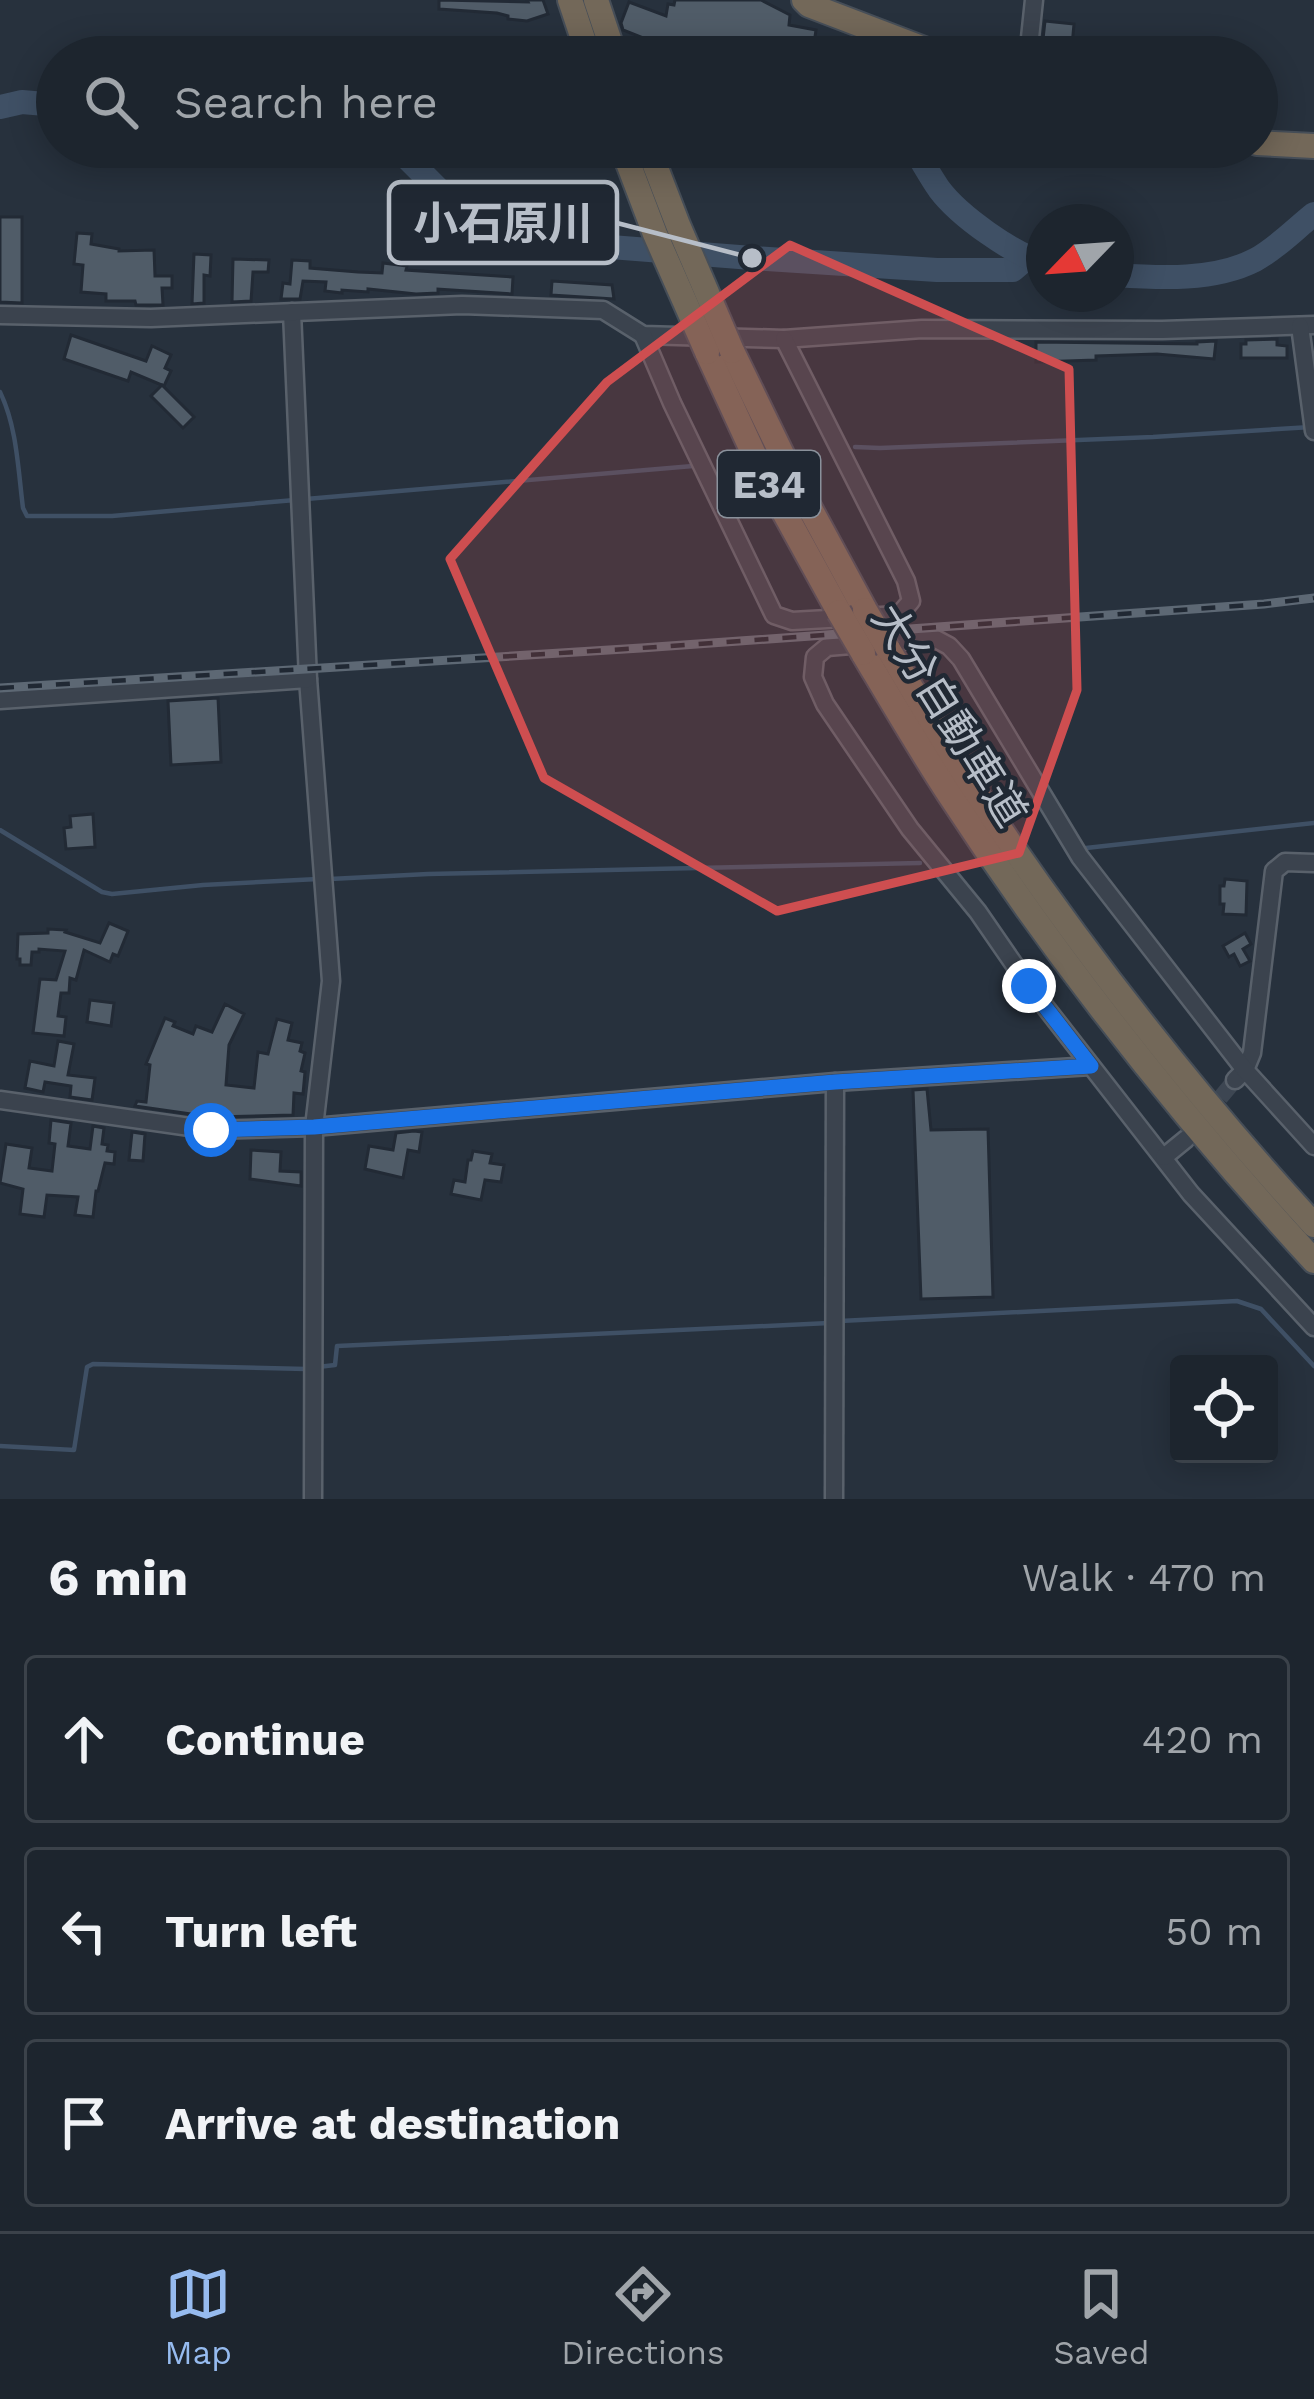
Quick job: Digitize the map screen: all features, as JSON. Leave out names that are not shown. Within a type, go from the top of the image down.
[{"type":"highway","points":[[570,0],[582,36]]},
{"type":"highway","points":[[596,0],[608,36]]},
{"type":"highway","points":[[804,0],[890,36]]},
{"type":"highway","points":[[1278,143],[1314,146]]},
{"type":"highway","name":"大分自動車道","points":[[630,168],[656,234],[793,477],[852,611],[947,792],[1093,999],[1204,1137],[1314,1261]]},
{"type":"highway","name":"大分自動車道","points":[[655,168],[720,351]]},
{"type":"highway","name":"大分自動車道","points":[[876,651],[1101,969],[1222,1122],[1314,1225]]},
{"type":"street","points":[[1030,36],[1034,0]]},
{"type":"street","points":[[0,315],[152,317],[462,305],[602,310],[643,335],[784,339],[922,329],[1307,325],[1314,431]]},
{"type":"street","points":[[292,312],[308,679],[332,981],[314,1127],[313,1499]]},
{"type":"street","points":[[643,335],[774,615],[792,621],[899,615],[910,601],[906,581],[784,339]]},
{"type":"street","points":[[1314,1146],[1240,1075],[1080,857],[949,646],[934,638],[827,647],[815,657],[813,677],[826,704],[910,830],[1192,1194],[1314,1327]]},
{"type":"street","points":[[0,700],[308,679]]},
{"type":"street","points":[[1240,1075],[1252,1053],[1274,871],[1286,862],[1314,862]]},
{"type":"street","points":[[0,1100],[211,1130],[314,1127],[835,1082],[1091,1066]]},
{"type":"street","points":[[834,1499],[835,1082]]},
{"type":"street","points":[[1164,1157],[1186,1139]]},
{"type":"highlighted area","points":[[790,245],[1069,369],[1077,690],[1019,853],[777,911],[544,778],[450,559],[607,382]]},
{"type":"building","points":[[439,0],[543,0],[548,14],[527,21],[508,19],[497,13],[439,9]]},
{"type":"building","points":[[675,0],[761,0],[790,15],[789,25],[816,30],[815,36],[638,36],[623,30],[629,2],[666,16],[668,4],[674,5]]},
{"type":"building","points":[[1045,21],[1074,24],[1073,36],[1043,36]]},
{"type":"building","points":[[0,217],[22,217],[22,303],[0,302]]},
{"type":"building","points":[[77,233],[92,234],[91,244],[119,251],[154,250],[155,276],[172,276],[172,288],[162,288],[163,305],[106,301],[106,294],[81,292],[83,265],[74,264]]},
{"type":"building","points":[[194,254],[211,255],[210,276],[204,275],[204,303],[192,304]]},
{"type":"building","points":[[233,259],[269,260],[268,272],[253,272],[251,301],[232,302]]},
{"type":"building","points":[[292,260],[310,261],[310,268],[358,272],[382,273],[383,263],[407,266],[406,270],[513,277],[512,294],[438,289],[438,293],[416,294],[368,289],[342,293],[325,291],[326,282],[303,281],[300,299],[281,299],[283,283],[290,284]]},
{"type":"building","points":[[552,281],[612,285],[614,299],[551,295]]},
{"type":"building","points":[[71,335],[146,361],[152,346],[171,355],[165,368],[171,371],[164,386],[131,372],[128,381],[64,359]]},
{"type":"building","points":[[1277,339],[1277,345],[1287,346],[1287,358],[1241,358],[1241,344],[1246,340]]},
{"type":"building","points":[[1216,341],[1214,359],[1157,354],[1036,362],[1036,342]]},
{"type":"building","points":[[162,385],[194,417],[183,428],[151,396]]},
{"type":"building","points":[[218,698],[221,762],[171,765],[168,701]]},
{"type":"building","points":[[93,814],[95,847],[66,849],[64,828],[71,827],[70,816]]},
{"type":"building","points":[[1225,879],[1247,881],[1246,915],[1223,914],[1220,886]]},
{"type":"building","points":[[109,923],[128,931],[118,956],[113,954],[110,962],[84,950],[76,980],[70,978],[69,993],[61,993],[58,1016],[66,1017],[64,1036],[33,1033],[40,979],[56,980],[65,951],[39,949],[32,952],[31,965],[20,965],[18,934],[66,930],[100,943]]},
{"type":"building","points":[[1245,933],[1251,944],[1243,949],[1250,961],[1240,966],[1223,946]]},
{"type":"building","points":[[90,1000],[114,1003],[111,1026],[87,1022]]},
{"type":"building","points":[[225,1004],[244,1014],[229,1045],[226,1085],[254,1088],[258,1052],[268,1054],[277,1019],[292,1023],[288,1040],[302,1043],[300,1051],[305,1053],[303,1094],[294,1093],[293,1115],[212,1117],[135,1106],[137,1101],[146,1102],[150,1065],[146,1064],[165,1018],[193,1034],[196,1026],[212,1032]]},
{"type":"building","points":[[58,1041],[74,1044],[68,1075],[95,1078],[92,1100],[70,1097],[71,1086],[45,1082],[43,1092],[25,1088],[30,1061],[54,1066]]},
{"type":"building","points":[[927,1089],[931,1130],[988,1129],[993,1297],[921,1299],[913,1090]]},
{"type":"building","points":[[51,1120],[71,1123],[68,1146],[90,1149],[93,1126],[104,1128],[102,1144],[115,1152],[114,1164],[105,1163],[93,1217],[75,1215],[78,1197],[47,1195],[44,1217],[20,1214],[23,1189],[0,1183],[6,1144],[32,1148],[29,1168],[52,1171]]},
{"type":"building","points":[[132,1132],[145,1134],[143,1161],[129,1160]]},
{"type":"building","points":[[422,1132],[419,1152],[408,1150],[403,1178],[365,1169],[369,1146],[393,1150],[396,1133]]},
{"type":"building","points":[[251,1150],[281,1152],[280,1171],[301,1172],[301,1186],[250,1179]]},
{"type":"building","points":[[473,1151],[492,1154],[490,1163],[504,1165],[501,1182],[485,1180],[481,1200],[451,1194],[454,1180],[465,1182]]},
{"type":"waterway","points":[[0,107],[36,103]]},
{"type":"waterway","points":[[417,168],[473,224],[494,233],[572,244],[937,270],[1013,270],[1026,259]]},
{"type":"waterway","points":[[926,168],[959,211],[1026,255]]},
{"type":"waterway","points":[[1134,276],[1187,276],[1239,267],[1270,250],[1314,214]]},
{"type":"waterway","points":[[0,392],[13,434],[27,516],[112,516],[295,500]]},
{"type":"waterway","points":[[855,447],[1311,427]]},
{"type":"waterway","points":[[306,499],[693,466]]},
{"type":"waterway","points":[[1086,848],[1314,823]]},
{"type":"waterway","points":[[0,830],[112,894],[318,879]]},
{"type":"waterway","points":[[330,879],[920,863]]},
{"type":"waterway","points":[[840,1321],[1237,1301],[1261,1309],[1314,1366]]},
{"type":"waterway","points":[[318,1367],[335,1365],[337,1346],[829,1323]]},
{"type":"waterway","points":[[0,1446],[74,1450],[87,1367],[93,1364],[306,1369]]},
{"type":"tunnel","points":[[1205,1116],[1235,1080]]},
{"type":"railway","points":[[0,688],[641,648],[1314,598]]},
{"type":"place","name":"小石原川","points":[[752,258]]},
{"type":"route","points":[[211,1130],[314,1127],[835,1082],[1091,1066],[1029,986]]}]
